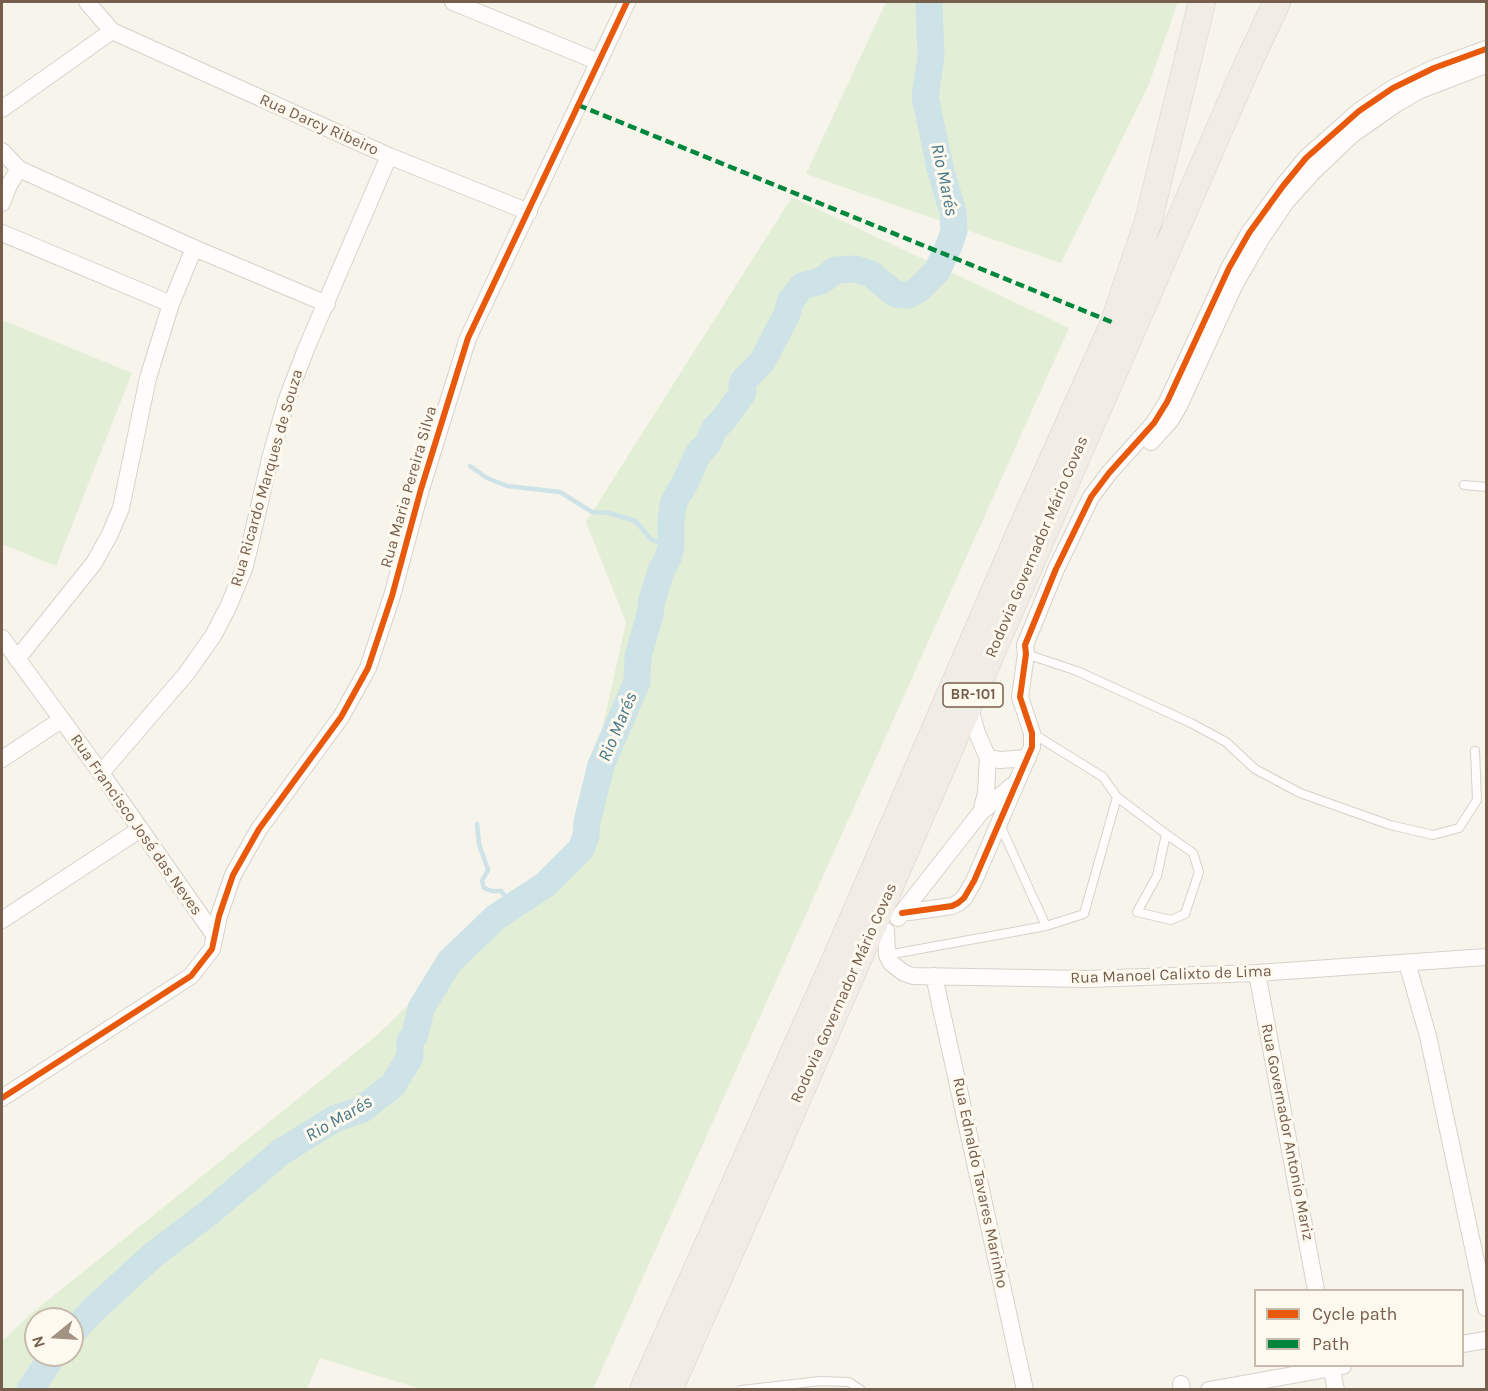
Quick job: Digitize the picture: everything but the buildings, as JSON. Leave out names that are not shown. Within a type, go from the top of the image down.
[{"type":"highway","name":"Rodovia Governador Mário Covas","points":[[642,1382],[681,1304],[832,967],[1114,323],[1148,222],[1202,2]]},
{"type":"highway","name":"Rodovia Governador Mário Covas","points":[[669,1389],[1241,79],[1277,2]]},
{"type":"street","points":[[2,109],[111,31],[87,2]]},
{"type":"street","name":"Rua Maria Pereira Silva","points":[[215,936],[233,875],[259,830],[341,717],[368,668],[392,596],[421,489],[468,339],[627,2]]},
{"type":"street","points":[[463,3],[599,62]]},
{"type":"street","name":"Rua Darcy Ribeiro","points":[[111,31],[389,156],[529,212]]},
{"type":"street","points":[[902,913],[952,906],[964,898],[974,881],[1032,747],[1032,733],[1020,697],[1026,654],[1025,645],[1056,569],[1086,505],[1109,473],[1154,423],[1167,402],[1229,268],[1250,233],[1306,158],[1367,105],[1393,88],[1434,68],[1486,49]]},
{"type":"street","points":[[1026,654],[1032,648],[1043,619],[1096,505],[1117,474],[1170,421],[1235,284],[1261,238],[1286,202],[1334,151],[1378,115],[1418,91],[1486,65]]},
{"type":"street","points":[[2,151],[19,169],[194,248],[327,304]]},
{"type":"street","name":"Rua Ricardo Marques de Souza","points":[[101,773],[186,674],[213,636],[229,605],[245,566],[271,455],[287,399],[306,349],[389,156]]},
{"type":"street","points":[[2,203],[5,187],[19,169]]},
{"type":"street","points":[[2,233],[171,304]]},
{"type":"street","points":[[17,659],[94,563],[110,534],[121,508],[148,378],[171,304],[194,248]]},
{"type":"street","name":"Rua Francisco José das Neves","points":[[2,638],[101,773],[215,936]]},
{"type":"street","points":[[969,704],[977,733],[988,758],[986,793],[981,812]]},
{"type":"street","points":[[2,759],[61,720]]},
{"type":"street","points":[[988,758],[1000,760],[1028,758]]},
{"type":"street","points":[[854,969],[902,913],[981,812],[1015,783]]},
{"type":"street","points":[[2,920],[140,830]]},
{"type":"street","points":[[886,931],[887,955]]},
{"type":"street","points":[[2,1098],[191,976],[212,949],[215,936]]},
{"type":"street","name":"Rua Manoel Calixto de Lima","points":[[887,955],[891,963],[904,973],[913,976],[1087,979],[1257,973],[1486,957]]},
{"type":"street","points":[[1407,963],[1428,1036],[1486,1308]]},
{"type":"street","name":"Rua Governador Antonio Mariz","points":[[1257,973],[1316,1289]]},
{"type":"street","name":"Rua Ednaldo Tavares Marinho","points":[[934,976],[1025,1389]]},
{"type":"street","points":[[1464,1344],[1486,1340]]},
{"type":"street","points":[[1209,1389],[1330,1367]]},
{"type":"street","points":[[1335,1367],[1336,1389]]},
{"type":"lane","points":[[1464,485],[1486,487]]},
{"type":"lane","points":[[1026,654],[1077,671],[1191,723],[1227,742],[1255,769],[1300,794],[1390,825],[1433,836],[1459,828],[1477,800],[1475,752]]},
{"type":"lane","points":[[1032,733],[1103,777],[1117,797],[1192,853],[1199,872],[1185,914],[1171,920],[1137,912],[1157,876],[1166,834]]},
{"type":"lane","points":[[887,955],[1046,926],[1084,914],[1117,797]]},
{"type":"lane","points":[[999,823],[1046,926]]},
{"type":"lane","points":[[741,1389],[820,1381],[849,1382],[861,1389]]},
{"type":"green space","points":[[886,2],[1178,2],[1149,84],[1061,263],[806,174]]},
{"type":"green space","points":[[792,197],[1069,328],[593,1389],[421,1389],[320,1358],[307,1389],[2,1389],[2,1341],[24,1320],[24,1367],[84,1367],[84,1307],[39,1307],[376,1036],[577,843],[626,622],[586,522]]},
{"type":"green space","points":[[2,320],[132,373],[56,566],[2,544]]},
{"type":"waterway","name":"Rio Marés","points":[[84,1320],[153,1255],[211,1211],[281,1152],[336,1118],[361,1110],[393,1085],[410,1057],[410,1041],[415,1035],[421,1008],[450,961],[496,917],[545,885],[581,849],[586,836],[587,822],[601,765],[637,682],[638,656],[652,600],[671,546],[674,501],[701,450],[707,445],[715,428],[743,392],[744,380],[762,362],[787,314],[790,302],[802,286],[821,281],[836,270],[856,269],[871,274],[895,294],[909,295],[919,289],[937,271],[948,248],[954,231],[953,212],[941,172],[925,97],[931,57],[929,2]]},
{"type":"waterway","points":[[470,466],[487,478],[507,486],[560,492],[592,512],[609,513],[635,521],[652,540],[660,542],[670,539]]},
{"type":"waterway","points":[[477,824],[479,844],[488,870],[482,881],[484,888],[501,891],[513,906]]},
{"type":"waterway","name":"Rio Marés","points":[[30,1390],[45,1367]]},
{"type":"marked path","points":[[578,105],[1114,323]]},
{"type":"cycle path","points":[[2,1098],[191,976],[212,949],[219,916],[233,875],[259,829],[341,717],[368,668],[392,596],[421,489],[468,338],[627,2]]},
{"type":"cycle path","points":[[902,913],[952,906],[964,898],[974,881],[1032,747],[1032,733],[1020,697],[1026,654],[1025,645],[1056,569],[1091,497],[1109,473],[1154,423],[1167,402],[1229,268],[1249,233],[1306,158],[1359,111],[1393,88],[1434,68],[1486,49]]}]
